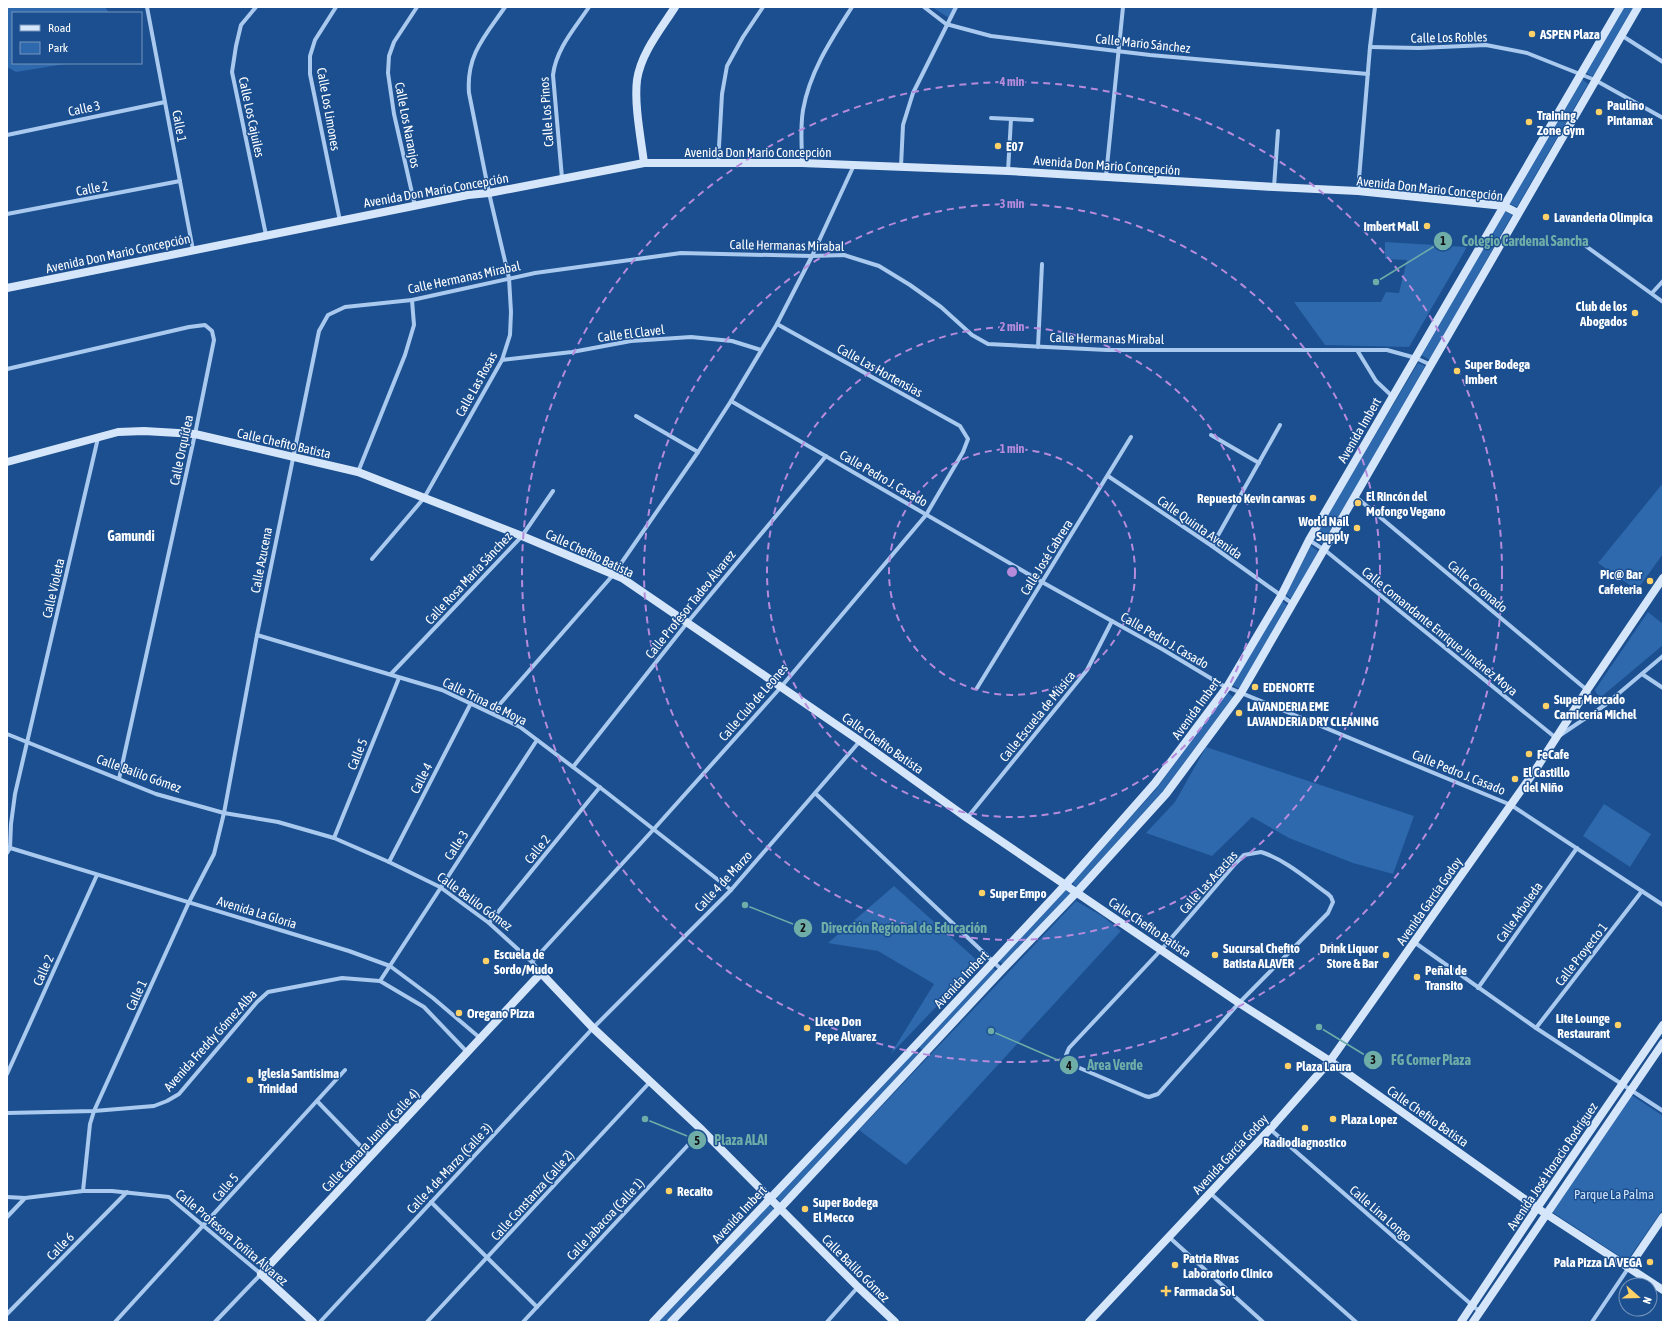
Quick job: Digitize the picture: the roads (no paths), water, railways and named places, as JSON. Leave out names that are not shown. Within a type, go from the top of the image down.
[{"type":"main road","points":[[644,163],[637,102],[637,80],[643,61],[652,43],[675,7]]},
{"type":"main road","name":"Avenida Imbert","points":[[653,1322],[914,1047],[1066,884],[1156,783],[1227,687],[1281,596],[1309,540],[1620,7]]},
{"type":"main road","name":"Avenida Imbert","points":[[671,1322],[780,1209],[1002,970],[1077,892],[1166,794],[1241,694],[1638,7]]},
{"type":"main road","name":"Avenida Don Mario Concepción","points":[[7,288],[340,220],[644,163],[718,164],[802,162],[1008,170],[1358,191],[1504,206],[1518,213]]},
{"type":"main road","name":"Calle Chefito Batista","points":[[7,462],[118,432],[144,431],[195,434],[358,472],[522,536],[622,578],[1161,950],[1239,1003],[1330,1061],[1537,1208],[1663,1290]]},
{"type":"main road","name":"Avenida García Godoy","points":[[1089,1322],[1209,1192],[1270,1129],[1330,1061],[1512,805],[1587,690],[1663,578]]},
{"type":"main road","name":"Calle Balilo Gómez","points":[[541,973],[593,1028],[702,1130],[858,1287],[895,1322]]},
{"type":"main road","name":"Calle Cámara Junior (Calle 4)","points":[[261,1274],[541,973]]},
{"type":"main road","name":"Avenida José Horacio Rodríguez","points":[[1461,1322],[1537,1208],[1663,1025]]},
{"type":"main road","name":"Avenida José Horacio Rodríguez","points":[[1473,1322],[1663,1043]]},
{"type":"main road","points":[[914,1047],[923,1055]]},
{"type":"main road","points":[[1629,1267],[1663,1218]]},
{"type":"main road","name":"Calle Profesora Toñita Álvarez","points":[[261,1274],[313,1322]]},
{"type":"street","name":"Calle 1","points":[[147,7],[193,250]]},
{"type":"street","name":"Calle Los Cajuiles","points":[[256,7],[241,25],[232,72],[266,235]]},
{"type":"street","name":"Calle Los Limones","points":[[336,7],[315,40],[310,56],[310,74],[340,220]]},
{"type":"street","name":"Calle Los Naranjos","points":[[415,206],[394,114],[388,73],[389,56],[394,42],[417,7]]},
{"type":"street","name":"Calle Las Rosas","points":[[372,559],[424,498],[502,360],[510,335],[511,312],[509,278],[489,193],[469,93],[468,80],[469,67],[474,53],[505,7]]},
{"type":"street","name":"Calle Los Pinos","points":[[562,178],[553,75],[554,64],[558,53],[589,7]]},
{"type":"street","points":[[718,164],[722,94],[727,66],[743,37],[763,7]]},
{"type":"street","points":[[802,162],[803,111],[810,83],[822,53],[852,7]]},
{"type":"street","name":"Calle Mario Sánchez","points":[[924,7],[946,24],[991,36],[1118,52],[1368,74]]},
{"type":"street","points":[[901,166],[903,125],[913,93],[946,24],[956,7]]},
{"type":"street","points":[[1106,176],[1123,7]]},
{"type":"street","points":[[1358,191],[1370,47],[1375,7]]},
{"type":"street","points":[[1621,35],[1663,62]]},
{"type":"street","name":"Calle Los Robles","points":[[1370,47],[1419,48],[1486,45],[1527,53],[1595,80],[1663,118]]},
{"type":"street","name":"Calle 3","points":[[7,135],[166,102]]},
{"type":"street","points":[[991,118],[1032,120]]},
{"type":"street","points":[[1008,170],[1011,119]]},
{"type":"street","points":[[1274,187],[1278,131]]},
{"type":"street","points":[[492,713],[613,575],[698,452],[731,401],[777,324],[812,256],[854,165]]},
{"type":"street","name":"Calle 2","points":[[7,214],[180,181]]},
{"type":"street","points":[[1583,244],[1663,302]]},
{"type":"street","name":"Calle Hermanas Mirabal","points":[[328,315],[345,307],[412,300],[535,273],[681,253],[812,256],[844,255],[879,266],[917,289],[941,307],[972,335],[988,344],[1107,350],[1387,350],[1416,358],[1431,365]]},
{"type":"street","points":[[1038,347],[1042,264]]},
{"type":"street","points":[[1652,293],[1663,281]]},
{"type":"street","points":[[358,472],[405,355],[414,325],[412,300]]},
{"type":"street","name":"Calle Azucena","points":[[224,813],[292,457],[319,331],[328,315]]},
{"type":"street","name":"Calle Las Hortensias","points":[[777,324],[960,426],[968,439]]},
{"type":"street","name":"Calle Orquídea","points":[[7,369],[189,327],[205,326],[212,331],[214,340],[195,434],[118,779]]},
{"type":"street","name":"Calle El Clavel","points":[[502,360],[572,352],[631,341],[691,337],[732,341],[761,350]]},
{"type":"street","points":[[1357,350],[1376,381],[1393,397]]},
{"type":"street","name":"Calle Pedro J. Casado","points":[[731,401],[1042,582],[1227,687],[1512,805],[1663,905]]},
{"type":"street","points":[[636,416],[698,452]]},
{"type":"street","points":[[1212,546],[1280,425]]},
{"type":"street","points":[[1211,435],[1259,463]]},
{"type":"street","name":"Calle Violeta","points":[[8,847],[15,794],[28,744],[98,437]]},
{"type":"street","name":"Calle José Cabrera","points":[[977,688],[1132,437]]},
{"type":"street","name":"Calle Club de Leones","points":[[532,962],[781,687],[926,514],[963,452],[968,439]]},
{"type":"street","name":"Calle Profesor Tadeo Álvarez","points":[[573,767],[687,623],[826,456]]},
{"type":"street","name":"Calle Quinta Avenida","points":[[1108,476],[1212,546],[1293,604]]},
{"type":"street","name":"Calle Rosa María Sánchez","points":[[391,674],[522,536],[553,491]]},
{"type":"street","name":"Calle Coronado","points":[[1356,497],[1587,690],[1590,698],[1595,702],[1605,705]]},
{"type":"street","name":"Calle Comandante Enrique Jiménez Moya","points":[[1309,540],[1324,550],[1556,738]]},
{"type":"street","name":"Calle Escuela de Música","points":[[968,818],[1087,670],[1112,621]]},
{"type":"street","name":"Calle Trina de Moya","points":[[257,635],[442,690],[520,727],[600,787],[731,890]]},
{"type":"street","points":[[1556,738],[1605,705],[1663,656]]},
{"type":"street","points":[[1642,674],[1663,688]]},
{"type":"street","name":"Calle 5","points":[[334,838],[399,678]]},
{"type":"street","name":"Calle 4","points":[[389,862],[471,703]]},
{"type":"street","name":"Calle Balilo Gómez","points":[[7,734],[28,744],[46,749],[156,794],[224,813],[278,822],[334,838],[389,862],[440,887],[489,924],[532,962],[541,973]]},
{"type":"street","name":"Calle 3","points":[[380,981],[537,740]]},
{"type":"street","name":"Calle 4 de Marzo","points":[[593,1028],[731,890],[860,741]]},
{"type":"street","name":"Calle 2","points":[[489,924],[600,787]]},
{"type":"street","points":[[815,793],[1002,970]]},
{"type":"street","name":"Calle 1","points":[[83,1191],[90,1124],[94,1111],[189,902],[214,854],[224,813]]},
{"type":"street","points":[[7,853],[8,847]]},
{"type":"street","name":"Avenida La Gloria","points":[[8,847],[349,951],[390,966],[433,998],[480,1039]]},
{"type":"street","name":"Calle Arboleda","points":[[1478,988],[1577,848]]},
{"type":"street","name":"Calle Las Acacias","points":[[1261,852],[1272,855],[1286,864],[1332,897],[1333,902],[1328,913],[1239,1003],[1162,1091],[1154,1096],[1145,1096],[1068,1063],[1066,1055],[1069,1048],[1161,950],[1244,855],[1261,852]]},
{"type":"street","name":"Calle 2","points":[[7,1074],[97,875]]},
{"type":"street","name":"Calle Proyecto 1","points":[[1536,1028],[1642,891]]},
{"type":"street","points":[[1414,942],[1536,1028],[1663,1111]]},
{"type":"street","name":"Avenida Freddy Gómez Alba","points":[[7,1113],[94,1111],[154,1106],[179,1094],[257,1002],[268,992],[342,978],[380,981]]},
{"type":"street","points":[[380,981],[424,1007],[467,1052]]},
{"type":"street","name":"Calle 4 de Marzo (Calle 3)","points":[[320,1322],[593,1028]]},
{"type":"street","name":"Calle 5","points":[[115,1322],[345,1070]]},
{"type":"street","name":"Calle Constanza (Calle 2)","points":[[427,1322],[651,1081]]},
{"type":"street","points":[[317,1101],[371,1157]]},
{"type":"street","name":"Calle Lina Longo","points":[[1270,1129],[1480,1312]]},
{"type":"street","name":"Calle Jabacoa (Calle 1)","points":[[523,1322],[702,1130]]},
{"type":"street","name":"Calle Profesora Toñita Álvarez","points":[[7,1197],[25,1198],[83,1191],[112,1191],[169,1197],[261,1274]]},
{"type":"street","name":"Calle 6","points":[[7,1314],[127,1192]]},
{"type":"street","points":[[1209,1192],[1356,1322]]},
{"type":"street","points":[[7,1217],[25,1198]]},
{"type":"street","points":[[431,1202],[537,1307]]},
{"type":"street","points":[[1168,1237],[1263,1322]]},
{"type":"street","points":[[1592,1322],[1629,1267]]},
{"type":"street","name":"Calle Cámara Junior (Calle 4)","points":[[215,1322],[261,1274]]},
{"type":"street","points":[[827,1322],[858,1287]]},
{"type":"place","name":"ASPEN Plaza","points":[[1532,34]]},
{"type":"place","name":"Paulino Pintamax","points":[[1599,112]]},
{"type":"place","name":"Training Zone Gym","points":[[1529,122]]},
{"type":"place","name":"E07","points":[[998,146]]},
{"type":"place","name":"Lavanderia Olimpica","points":[[1546,217]]},
{"type":"place","name":"Imbert Mall","points":[[1427,226]]},
{"type":"place","name":"Colegio Cardenal Sancha","points":[[1376,282]]},
{"type":"place","name":"Club de los Abogados","points":[[1635,313]]},
{"type":"place","name":"Super Bodega Imbert","points":[[1457,371]]},
{"type":"place","name":"Repuesto Kevin carwas","points":[[1313,498]]},
{"type":"place","name":"El Rincón del Mofongo Vegano","points":[[1358,503]]},
{"type":"place","name":"World Nail Supply","points":[[1357,528]]},
{"type":"place","name":"Pic@ Bar Cafeteria","points":[[1650,581]]},
{"type":"place","name":"EDENORTE","points":[[1255,687]]},
{"type":"place","name":"Super Mercado Carnicería Michel","points":[[1546,706]]},
{"type":"place","name":"LAVANDERIA EME LAVANDERIA DRY CLEANING","points":[[1239,713]]},
{"type":"place","name":"FeCafe","points":[[1529,754]]},
{"type":"place","name":"El Castillo del Niño","points":[[1515,779]]},
{"type":"place","name":"Super Empo","points":[[982,893]]},
{"type":"place","name":"Dirección Regional de Educación","points":[[745,905]]},
{"type":"place","name":"Sucursal Chefito Batista ALAVER","points":[[1215,955]]},
{"type":"place","name":"Drink Liquor Store & Bar","points":[[1386,955]]},
{"type":"place","name":"Escuela de Sordo/Mudo","points":[[486,961]]},
{"type":"place","name":"Peñal de Transito","points":[[1417,977]]},
{"type":"place","name":"Oregano Pizza","points":[[459,1013]]},
{"type":"place","name":"Lite Lounge Restaurant","points":[[1618,1025]]},
{"type":"place","name":"FG Corner Plaza","points":[[1319,1027]]},
{"type":"place","name":"Liceo Don Pepe Alvarez","points":[[807,1028]]},
{"type":"place","name":"Area Verde","points":[[991,1031]]},
{"type":"place","name":"Plaza Laura","points":[[1288,1066]]},
{"type":"place","name":"Iglesia Santísima Trinidad","points":[[250,1080]]},
{"type":"place","name":"Plaza ALAI","points":[[645,1119]]},
{"type":"place","name":"Plaza Lopez","points":[[1333,1119]]},
{"type":"place","name":"Radiodiagnostico","points":[[1305,1128]]},
{"type":"place","name":"Recaito","points":[[669,1191]]},
{"type":"place","name":"Super Bodega El Mecco","points":[[805,1209]]},
{"type":"place","name":"Pala Pizza LA VEGA","points":[[1650,1262]]},
{"type":"place","name":"Patria Rivas Laboratorio Clinico","points":[[1175,1265]]},
{"type":"place","name":"Farmacia Sol","points":[[1166,1291]]},
{"type":"district","name":"Gamundi","points":[[131,536]]},
{"type":"park label","name":"Parque La Palma","points":[[1614,1194]]}]
